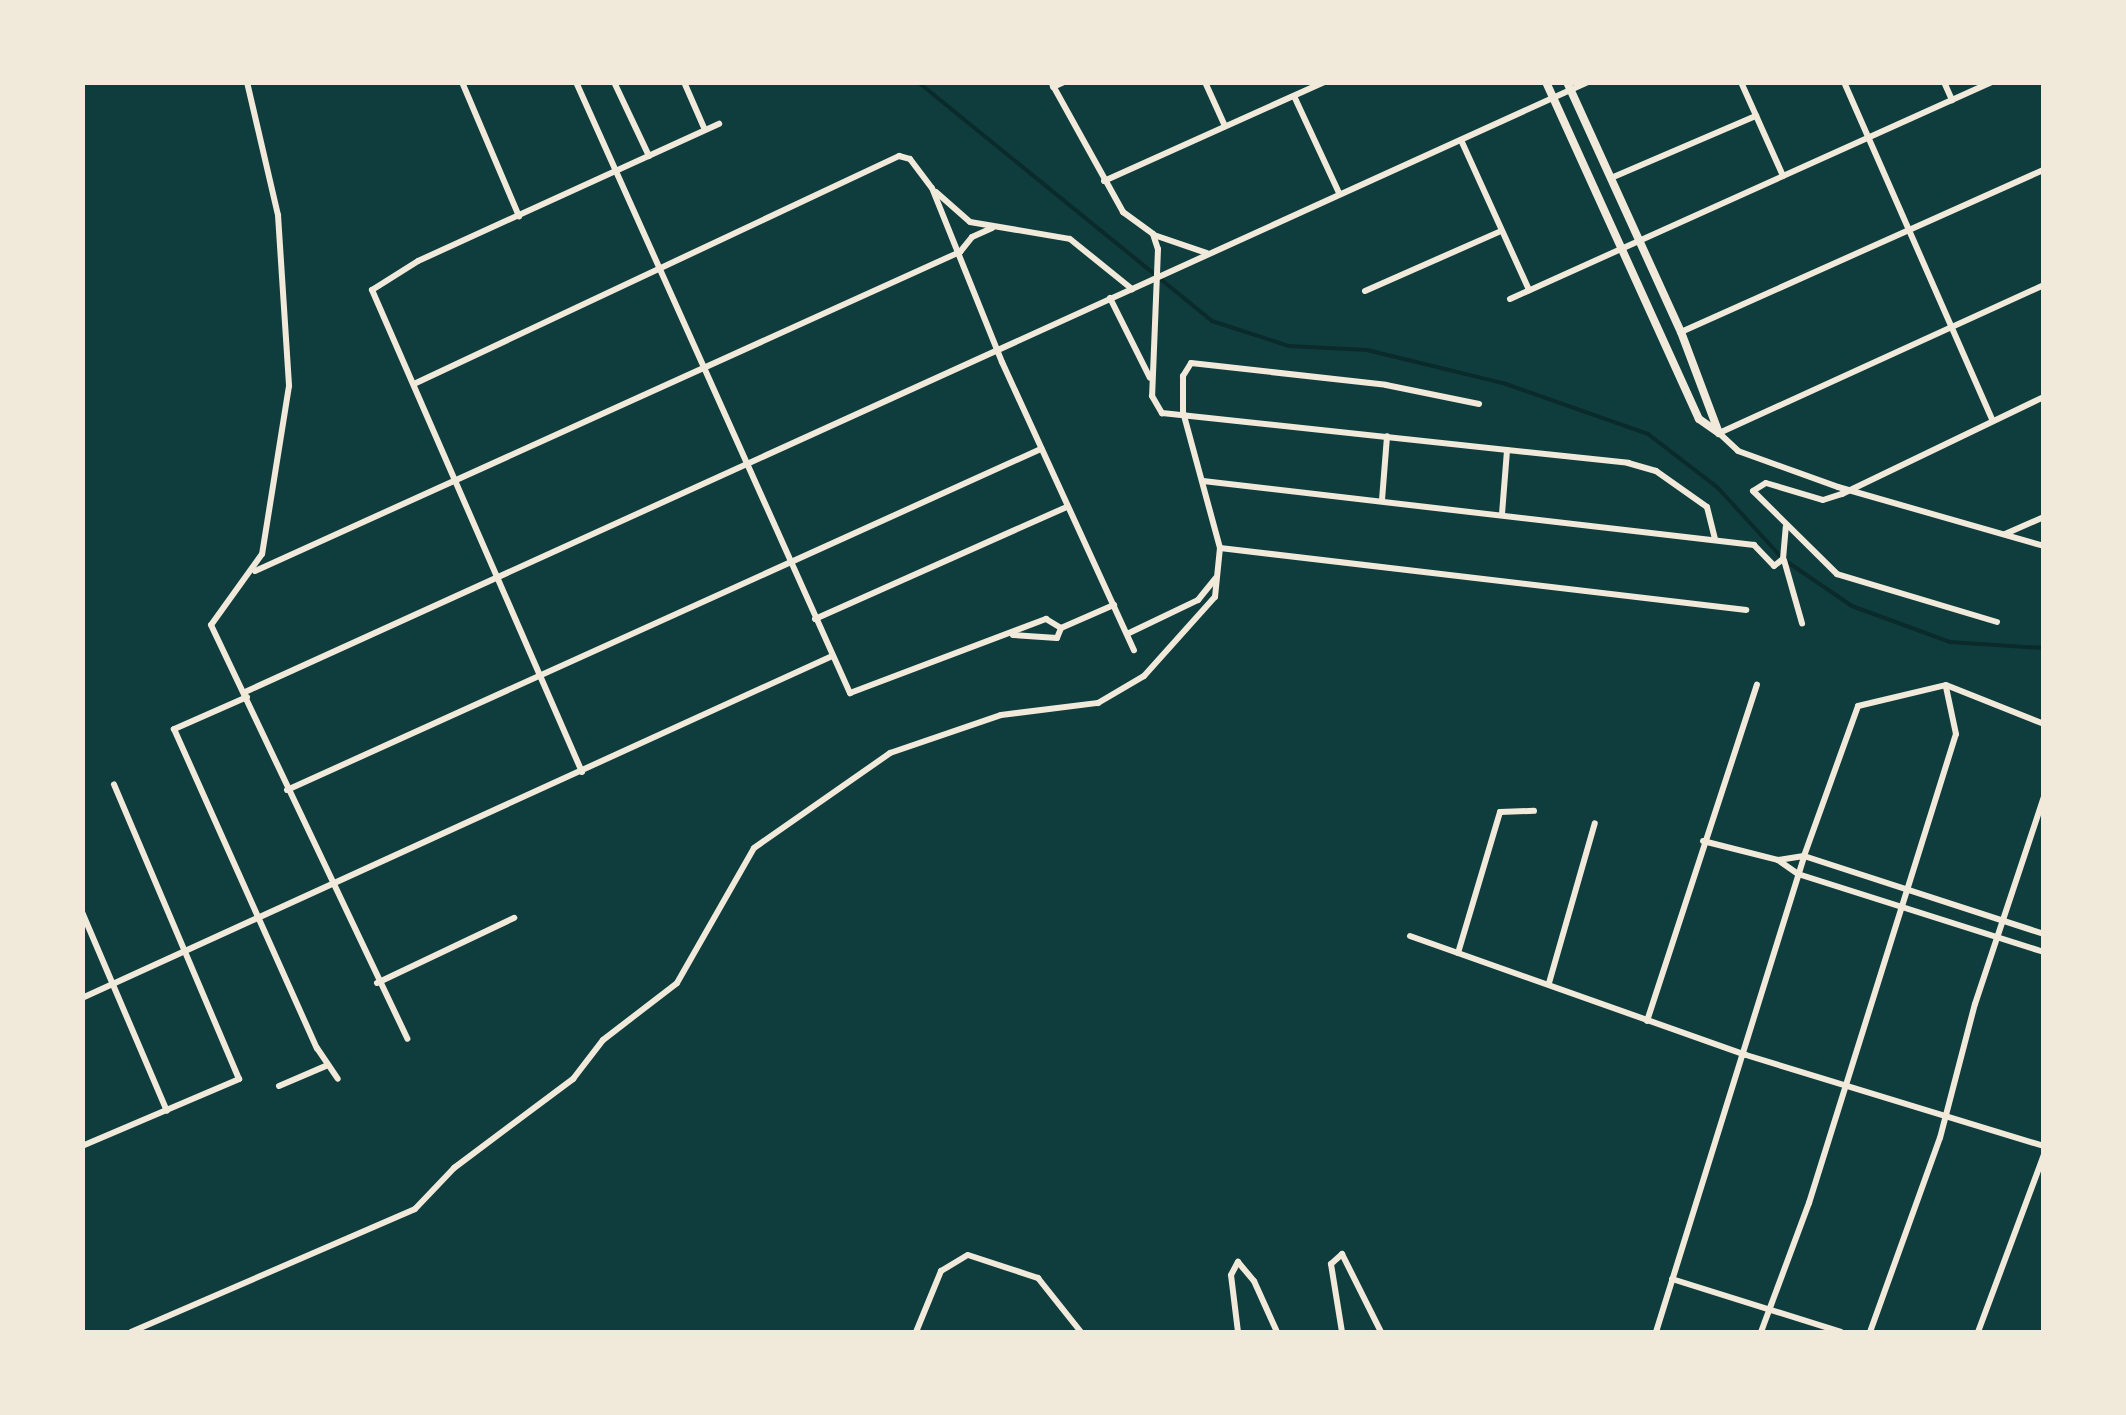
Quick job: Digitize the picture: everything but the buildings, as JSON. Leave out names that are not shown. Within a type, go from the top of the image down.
[{"type":"street","points":[[247,82],[278,215],[289,332],[286,434],[254,572],[212,624],[377,984],[408,1038]]},
{"type":"street","points":[[462,82],[519,216]]},
{"type":"street","points":[[576,82],[707,366],[815,620],[857,696],[1046,619],[1061,628]]},
{"type":"street","points":[[614,82],[648,156]]},
{"type":"street","points":[[684,82],[705,130]]},
{"type":"street","points":[[1064,82],[1052,85],[1123,212],[1153,234],[1207,253]]},
{"type":"street","points":[[1205,82],[1225,126]]},
{"type":"street","points":[[1104,181],[1324,82]]},
{"type":"street","points":[[1546,82],[1700,419],[1738,451],[2044,546]]},
{"type":"street","points":[[338,1079],[257,920],[174,729],[1207,253],[1554,98],[1569,86],[1588,82]]},
{"type":"street","points":[[1741,82],[1784,176]]},
{"type":"street","points":[[1844,82],[1992,420]]},
{"type":"street","points":[[1944,82],[1952,100]]},
{"type":"street","points":[[1510,299],[1992,82]]},
{"type":"street","points":[[1569,86],[1681,332],[1719,433]]},
{"type":"street","points":[[1294,96],[1339,194]]},
{"type":"street","points":[[1611,178],[1756,116]]},
{"type":"street","points":[[582,772],[494,580],[416,383],[372,290],[418,261],[719,124]]},
{"type":"street","points":[[1460,140],[1529,290]]},
{"type":"street","points":[[416,383],[899,156],[910,159],[932,188],[970,222],[992,228],[1058,233],[1132,288]]},
{"type":"street","points":[[1681,332],[2044,170]]},
{"type":"street","points":[[932,188],[1066,508],[1134,650]]},
{"type":"street","points":[[254,572],[960,252],[972,237],[992,228]]},
{"type":"street","points":[[1365,291],[1500,231]]},
{"type":"street","points":[[1152,381],[1157,276],[1153,234]]},
{"type":"street","points":[[1719,433],[2044,285]]},
{"type":"street","points":[[1110,298],[1152,381],[1162,413],[1183,412],[1508,450],[1656,471],[1706,507],[1715,540]]},
{"type":"street","points":[[131,1332],[415,1209],[454,1168],[573,1079],[604,1040],[677,983],[744,861],[767,838],[912,741],[1001,715],[1098,702],[1124,691],[1201,616],[1214,597],[1220,548],[1183,412],[1183,376],[1196,360],[1479,404]]},
{"type":"street","points":[[1997,622],[1837,574],[1756,500],[1757,486],[1823,500],[2044,396]]},
{"type":"street","points":[[1382,500],[1387,436]]},
{"type":"street","points":[[287,790],[1041,450]]},
{"type":"street","points":[[1502,514],[1508,450]]},
{"type":"street","points":[[1203,481],[1754,544],[1774,566],[1784,559]]},
{"type":"street","points":[[815,620],[1066,508]]},
{"type":"street","points":[[2004,534],[2044,517]]},
{"type":"street","points":[[1786,527],[1784,559],[1802,623]]},
{"type":"street","points":[[1220,548],[1746,610]]},
{"type":"street","points":[[1127,634],[1198,600],[1217,577]]},
{"type":"street","points":[[1007,635],[1053,639],[1061,628],[1114,604]]},
{"type":"street","points":[[82,998],[332,888],[832,656]]},
{"type":"street","points":[[1647,1020],[1757,685]]},
{"type":"street","points":[[1761,1332],[1846,1087],[1898,906],[1956,734],[1946,686]]},
{"type":"street","points":[[1656,1332],[1746,1055],[1798,874],[1858,706],[1946,686],[2044,724]]},
{"type":"street","points":[[82,1146],[239,1079],[114,784]]},
{"type":"street","points":[[1870,1332],[1947,1116],[1996,936],[2044,796]]},
{"type":"street","points":[[1458,952],[1500,812],[1534,811]]},
{"type":"street","points":[[1549,983],[1596,823]]},
{"type":"street","points":[[1703,841],[1778,860],[1798,874],[2044,952]]},
{"type":"street","points":[[1778,860],[1804,856],[2044,934]]},
{"type":"street","points":[[82,912],[167,1110]]},
{"type":"street","points":[[377,984],[514,918]]},
{"type":"street","points":[[1410,936],[1746,1055],[2044,1146]]},
{"type":"street","points":[[280,1086],[328,1065]]},
{"type":"street","points":[[1978,1332],[2044,1155]]},
{"type":"street","points":[[1342,1332],[1331,1264],[1342,1254],[1381,1332]]},
{"type":"street","points":[[916,1332],[941,1271],[968,1255],[1038,1278],[1081,1332]]},
{"type":"street","points":[[1238,1332],[1231,1275],[1238,1262],[1249,1272],[1277,1332]]},
{"type":"street","points":[[1672,1278],[1841,1332]]},
{"type":"waterway","points":[[918,82],[1212,321],[1289,346],[1367,350],[1506,384],[1648,434],[1718,488],[1783,559],[1852,606],[1950,642],[2044,648]]}]
